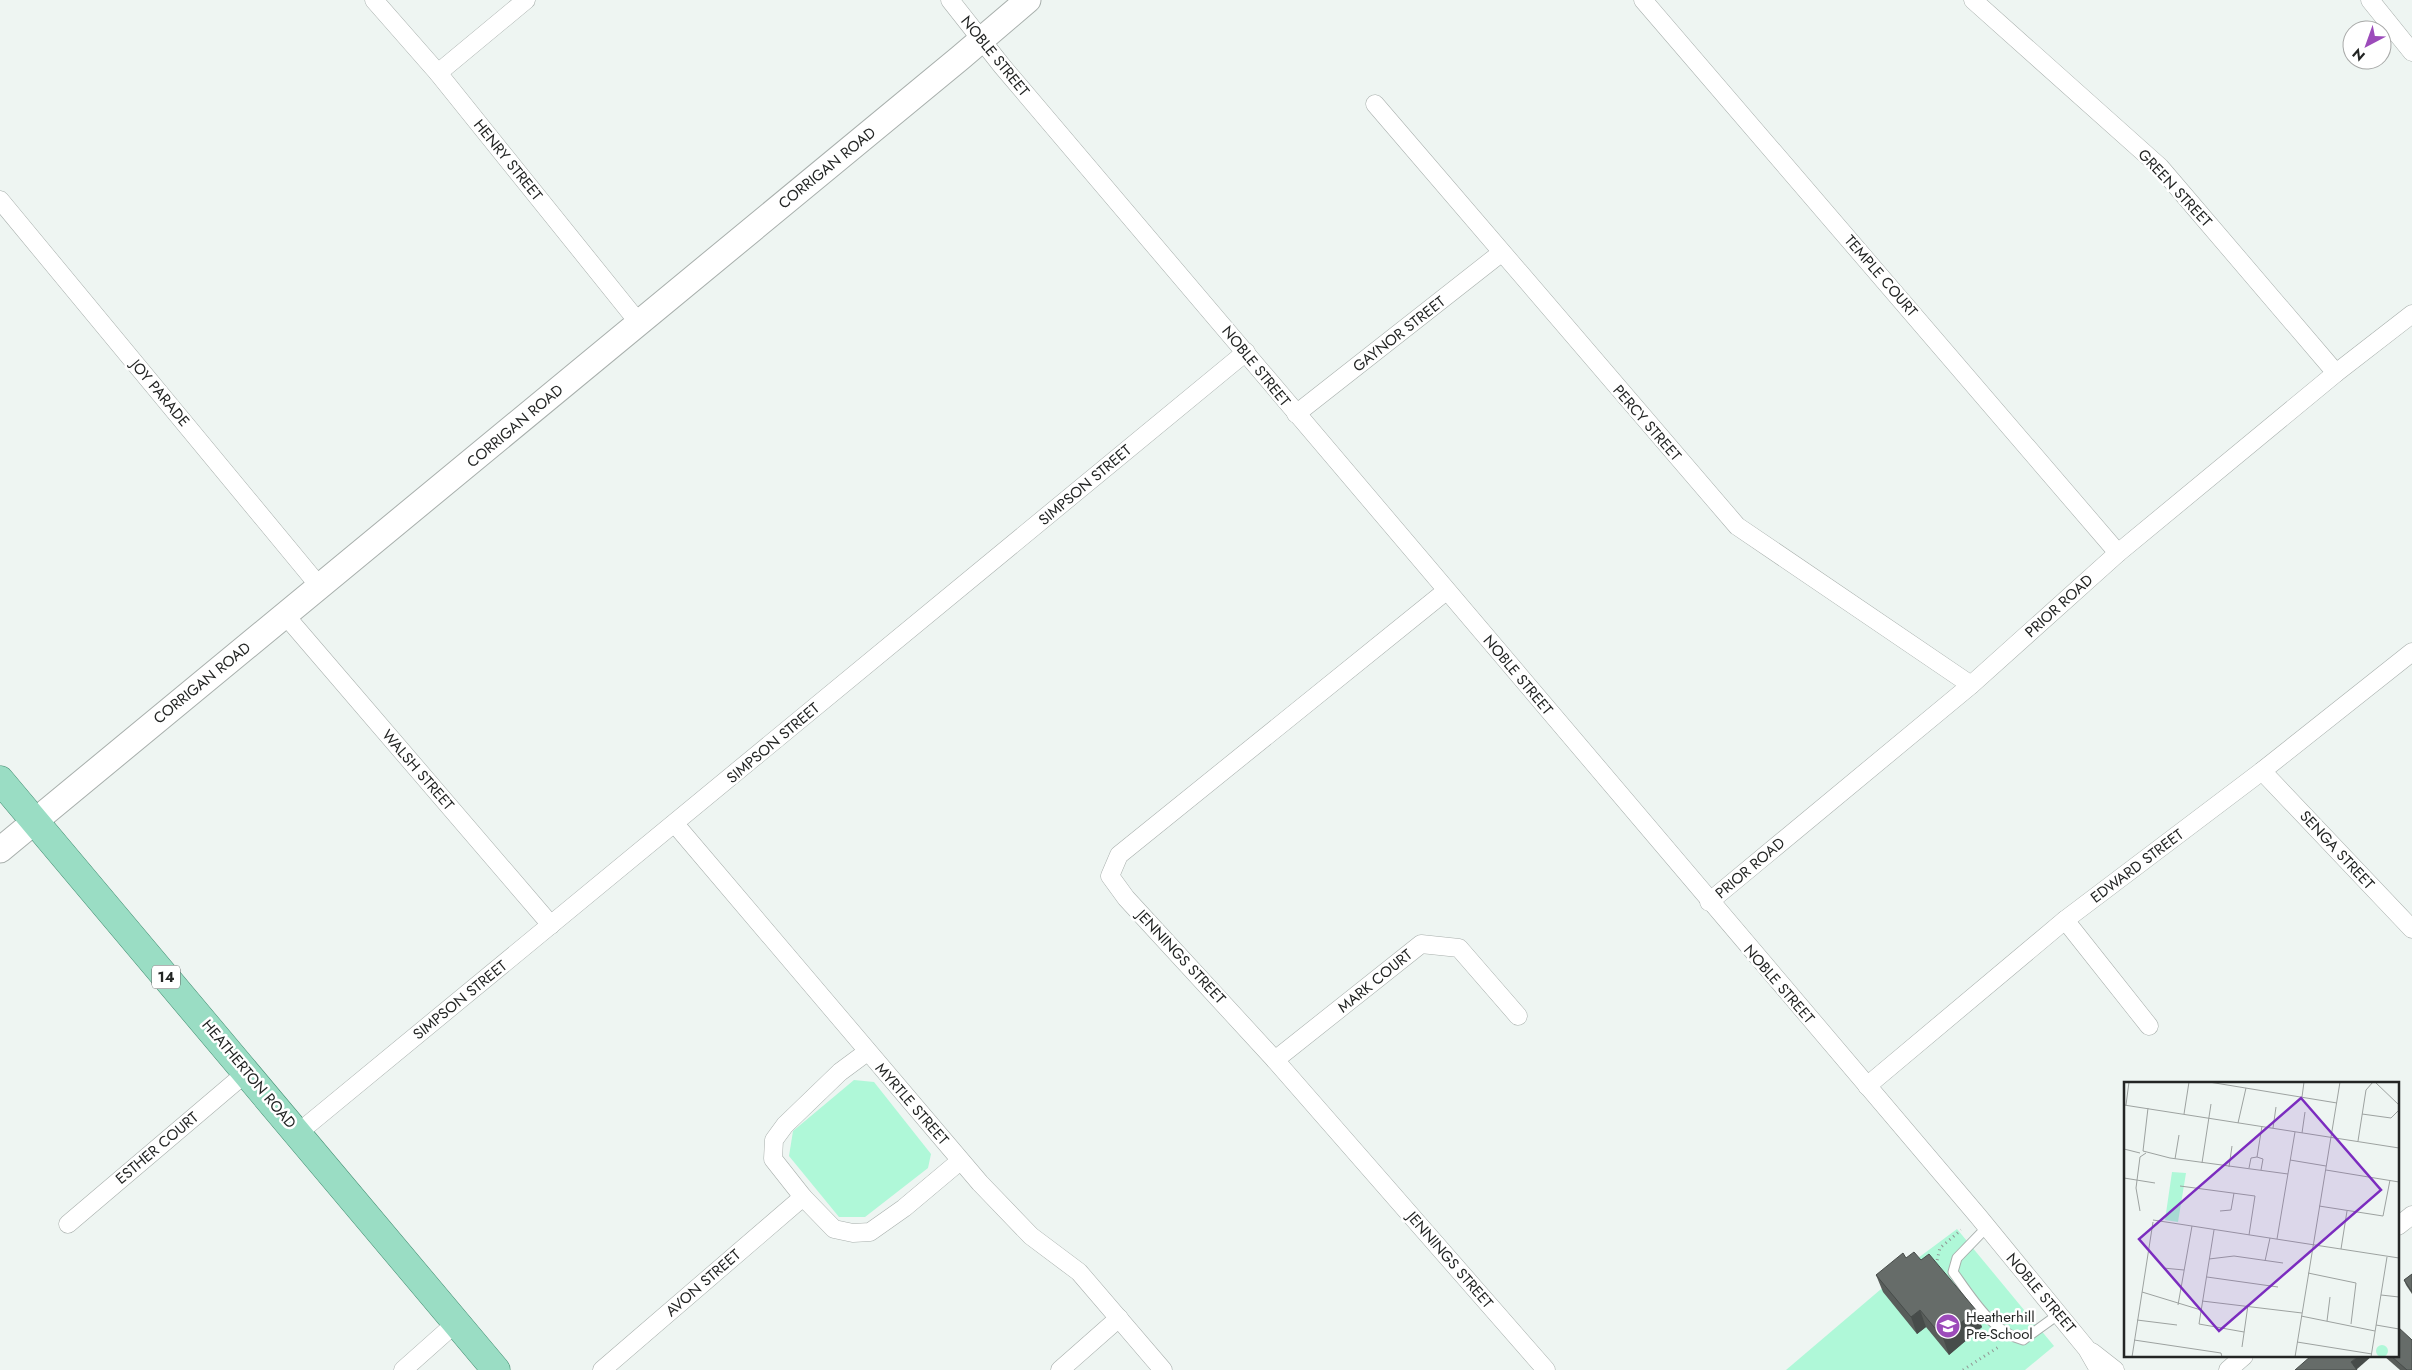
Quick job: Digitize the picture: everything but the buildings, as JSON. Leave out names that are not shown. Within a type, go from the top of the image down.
[{"type":"main road","name":"CORRIGAN ROAD","points":[[0,850],[1028,0]]},
{"type":"main road","name":"HEATHERTON ROAD","points":[[0,780],[298,1132],[496,1370]]},
{"type":"street","name":"HENRY STREET","points":[[374,0],[438,74],[639,323]]},
{"type":"street","points":[[438,74],[526,0]]},
{"type":"street","name":"NOBLE STREET","points":[[950,0],[1002,66],[1987,1228],[2087,1349],[2099,1370]]},
{"type":"street","name":"TEMPLE COURT","points":[[1643,0],[2118,553]]},
{"type":"street","points":[[2370,0],[2412,52]]},
{"type":"street","name":"GREEN STREET","points":[[1977,1],[2160,168],[2336,373]]},
{"type":"street","name":"PERCY STREET","points":[[1375,104],[1737,526],[1971,685]]},
{"type":"street","name":"JOY PARADE","points":[[0,200],[320,587]]},
{"type":"street","name":"GAYNOR STREET","points":[[1296,414],[1501,253]]},
{"type":"street","name":"PRIOR ROAD","points":[[1710,902],[1971,685],[2118,553],[2336,373],[2412,314]]},
{"type":"street","name":"SIMPSON STREET","points":[[298,1132],[675,824],[1246,352]]},
{"type":"street","name":"JENNINGS STREET","points":[[1446,591],[1119,855],[1110,876],[1126,898],[1275,1060],[1546,1370]]},
{"type":"street","name":"WALSH STREET","points":[[285,614],[551,925]]},
{"type":"street","name":"EDWARD STREET","points":[[1867,1086],[2065,920],[2262,771],[2412,652]]},
{"type":"street","name":"SENGA STREET","points":[[2262,771],[2412,929]]},
{"type":"street","name":"MYRTLE STREET","points":[[675,824],[960,1161],[1031,1236],[1079,1272],[1163,1370]]},
{"type":"street","points":[[2065,920],[2149,1026]]},
{"type":"street","name":"MARK COURT","points":[[1275,1060],[1421,944],[1459,948],[1518,1016]]},
{"type":"street","points":[[868,1052],[840,1072],[785,1126],[774,1140],[773,1159],[804,1197],[834,1229],[853,1233],[870,1232],[904,1208],[960,1161]]},
{"type":"street","name":"ESTHER COURT","points":[[68,1224],[247,1072]]},
{"type":"street","name":"AVON STREET","points":[[602,1370],[804,1197]]},
{"type":"street","points":[[2400,1224],[2412,1215]]},
{"type":"street","points":[[1060,1370],[1120,1318]]},
{"type":"street","points":[[403,1370],[457,1322]]},
{"type":"street","name":"NOBLE STREET","points":[[2087,1349],[2115,1370]]},
{"type":"street","points":[[2228,1370],[2242,1358]]},
{"type":"lane","points":[[1987,1228],[1957,1258],[1954,1272],[1967,1292],[2000,1329],[2009,1336],[2023,1340],[2059,1314]]},
{"type":"green space","points":[[854,1080],[874,1082],[931,1154],[928,1168],[865,1217],[839,1217],[789,1156],[793,1131]]},
{"type":"green space","points":[[1957,1229],[2054,1346],[2025,1370],[1786,1370],[1914,1261]]},
{"type":"place","name":"Heatherhill Pre-School","points":[[1948,1326]]}]
